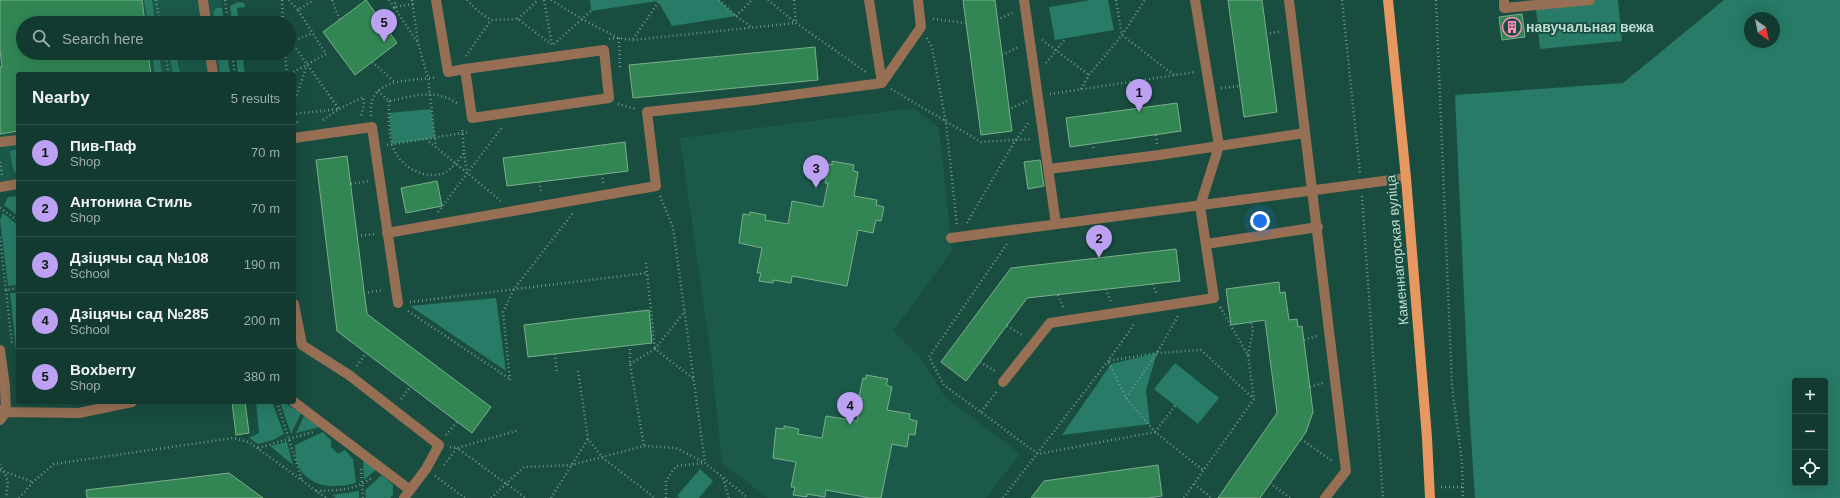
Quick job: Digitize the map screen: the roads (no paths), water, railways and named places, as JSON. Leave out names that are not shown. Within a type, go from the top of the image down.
[{"type":"main road","name":"Каменнагорская вуліца","points":[[1388,0],[1406,178],[1430,493]]},
{"type":"lane","points":[[203,0],[205,16]]},
{"type":"lane","points":[[436,0],[448,72],[460,70],[604,50],[609,98],[472,118],[460,70]]},
{"type":"lane","points":[[869,0],[882,84]]},
{"type":"lane","points":[[882,84],[921,22],[918,0]]},
{"type":"lane","points":[[1005,380],[1050,323],[1185,304],[1214,298],[1200,206],[1219,146],[1195,0]]},
{"type":"lane","points":[[1290,0],[1346,470],[1325,498]]},
{"type":"lane","points":[[1504,0],[1504,8],[1590,0]]},
{"type":"lane","points":[[1025,4],[1056,224]]},
{"type":"lane","points":[[211,60],[213,72]]},
{"type":"lane","points":[[387,233],[656,186],[647,112],[882,84]]},
{"type":"lane","points":[[296,138],[372,127],[398,304]]},
{"type":"lane","points":[[1049,169],[1305,133]]},
{"type":"lane","points":[[0,142],[16,140]]},
{"type":"lane","points":[[955,238],[1406,178]]},
{"type":"lane","points":[[0,187],[16,184]]},
{"type":"lane","points":[[1206,244],[1318,228]]},
{"type":"lane","points":[[296,326],[298,348],[349,375],[439,445],[426,469],[407,494],[383,469],[296,403]]},
{"type":"lane","points":[[0,350],[5,386],[2,414],[79,413],[122,404]]},
{"type":"place","name":"навучальная вежа","points":[[1512,27]]},
{"type":"place","name":"Boxberry","points":[[384,42]]},
{"type":"place","name":"Пив-Паф","points":[[1139,112]]},
{"type":"place","name":"Дзіцячы сад №108","points":[[816,188]]},
{"type":"place","name":"Антонина Стиль","points":[[1099,258]]},
{"type":"place","name":"Дзіцячы сад №285","points":[[850,425]]}]
